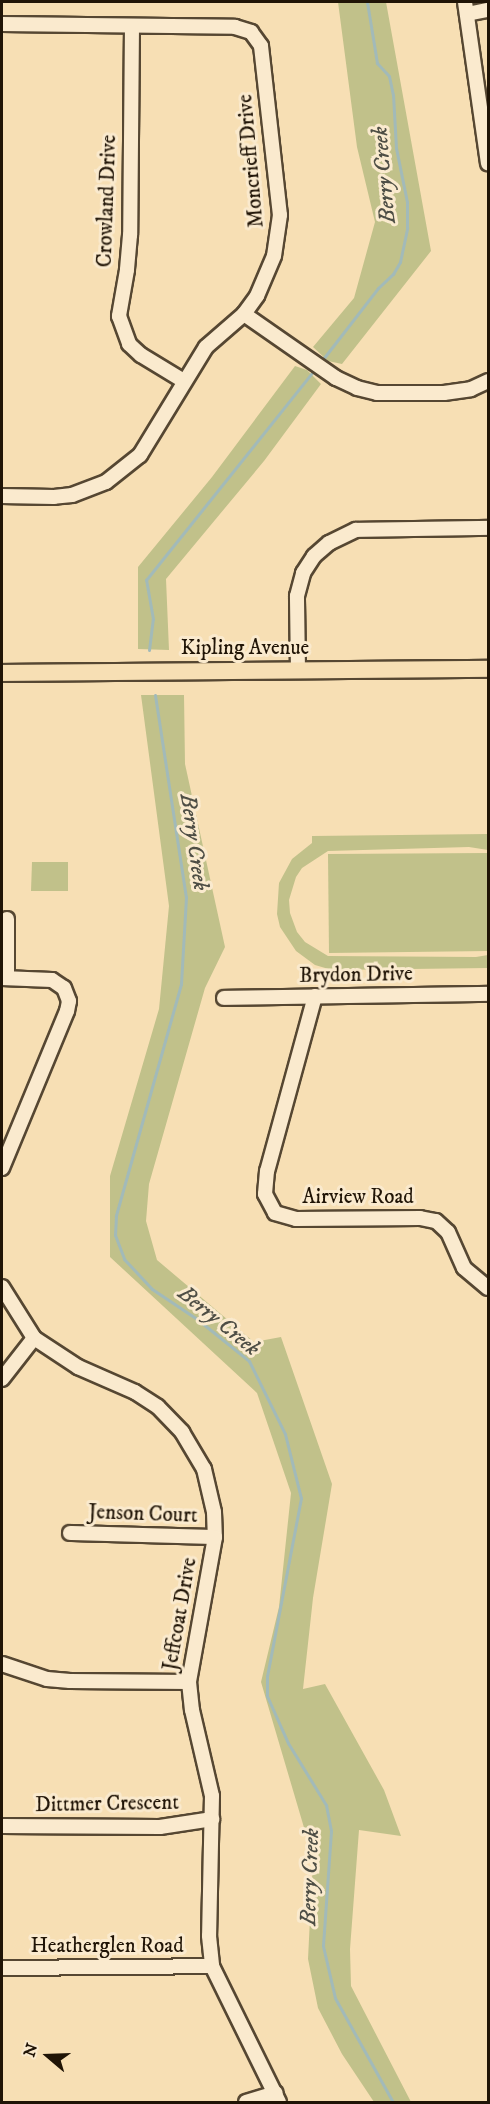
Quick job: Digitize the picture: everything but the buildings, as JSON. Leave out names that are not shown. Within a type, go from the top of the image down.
[{"type":"main road","name":"Kipling Avenue","points":[[2,673],[489,669]]},
{"type":"street","points":[[489,10],[466,8],[489,163]]},
{"type":"street","name":"Moncrieff Drive","points":[[2,24],[235,27],[251,32],[261,46],[280,215],[279,236],[268,275],[244,314],[206,347],[140,455],[106,482],[72,495],[2,496]]},
{"type":"street","name":"Crowland Drive","points":[[132,26],[128,270],[119,316],[129,344],[141,355],[184,381]]},
{"type":"street","points":[[244,314],[317,364],[357,388],[377,393],[444,393],[471,389],[489,381]]},
{"type":"street","points":[[298,670],[297,597],[303,573],[314,556],[328,543],[356,530],[489,528]]},
{"type":"street","points":[[2,1168],[69,1002],[64,988],[52,980],[4,978],[7,919]]},
{"type":"street","name":"Brydon Drive","points":[[224,998],[489,994]]},
{"type":"street","name":"Airview Road","points":[[315,996],[267,1171],[265,1194],[275,1212],[296,1219],[420,1218],[436,1221],[448,1232],[464,1268],[489,1288]]},
{"type":"street","name":"Jeffcoat Drive","points":[[2,1287],[34,1338],[78,1367],[135,1392],[158,1407],[174,1422],[194,1448],[204,1469],[214,1512],[215,1537],[189,1682],[192,1710],[209,1774],[212,1819],[209,1936],[212,1966],[278,2098]]},
{"type":"street","points":[[2,1379],[34,1338]]},
{"type":"street","name":"Jenson Court","points":[[70,1533],[215,1537]]},
{"type":"street","points":[[2,1664],[47,1679],[189,1682]]},
{"type":"street","name":"Dittmer Crescent","points":[[2,1826],[160,1827],[212,1819]]},
{"type":"street","name":"Heatherglen Road","points":[[2,1968],[212,1966]]},
{"type":"street","points":[[246,2103],[278,2098]]},
{"type":"green space","points":[[338,2],[386,2],[431,251],[342,364],[328,361],[313,347],[354,298],[375,222],[357,147]]},
{"type":"green space","points":[[295,366],[307,370],[321,384],[264,461],[166,579],[169,650],[138,649],[138,567],[212,477]]},
{"type":"green space","points":[[141,695],[184,695],[185,764],[225,947],[205,988],[149,1184],[146,1221],[157,1260],[254,1342],[281,1337],[332,1484],[313,1598],[303,1689],[325,1684],[384,1790],[401,1836],[359,1830],[350,1949],[351,1986],[411,2102],[374,2102],[342,2054],[318,2008],[308,1959],[313,1858],[261,1682],[279,1607],[291,1493],[257,1393],[110,1257],[110,1176],[159,1009],[169,906]]},
{"type":"green space","points":[[488,834],[488,850],[469,847],[328,851],[302,868],[296,877],[289,900],[290,913],[297,932],[305,942],[328,956],[476,957],[488,955],[488,968],[332,970],[315,965],[296,951],[280,927],[277,914],[279,883],[292,859],[312,843],[312,836]]},
{"type":"green space","points":[[488,853],[488,951],[329,953],[328,854]]},
{"type":"green space","points":[[32,862],[68,862],[68,891],[31,891]]},
{"type":"waterway","name":"Berry Creek","points":[[323,359],[378,288],[393,274],[400,262],[407,228],[407,202],[396,148],[393,95],[389,76],[377,63],[367,2]]},
{"type":"waterway","name":"Berry Creek","points":[[149,650],[153,619],[146,580],[312,373]]},
{"type":"waterway","name":"Berry Creek","points":[[155,695],[186,897],[181,984],[116,1216],[115,1235],[124,1259],[152,1289],[197,1319],[249,1361],[285,1434],[301,1498],[267,1676],[267,1696],[288,1743],[326,1805],[331,1831],[323,1946],[335,1998],[393,2102]]}]
